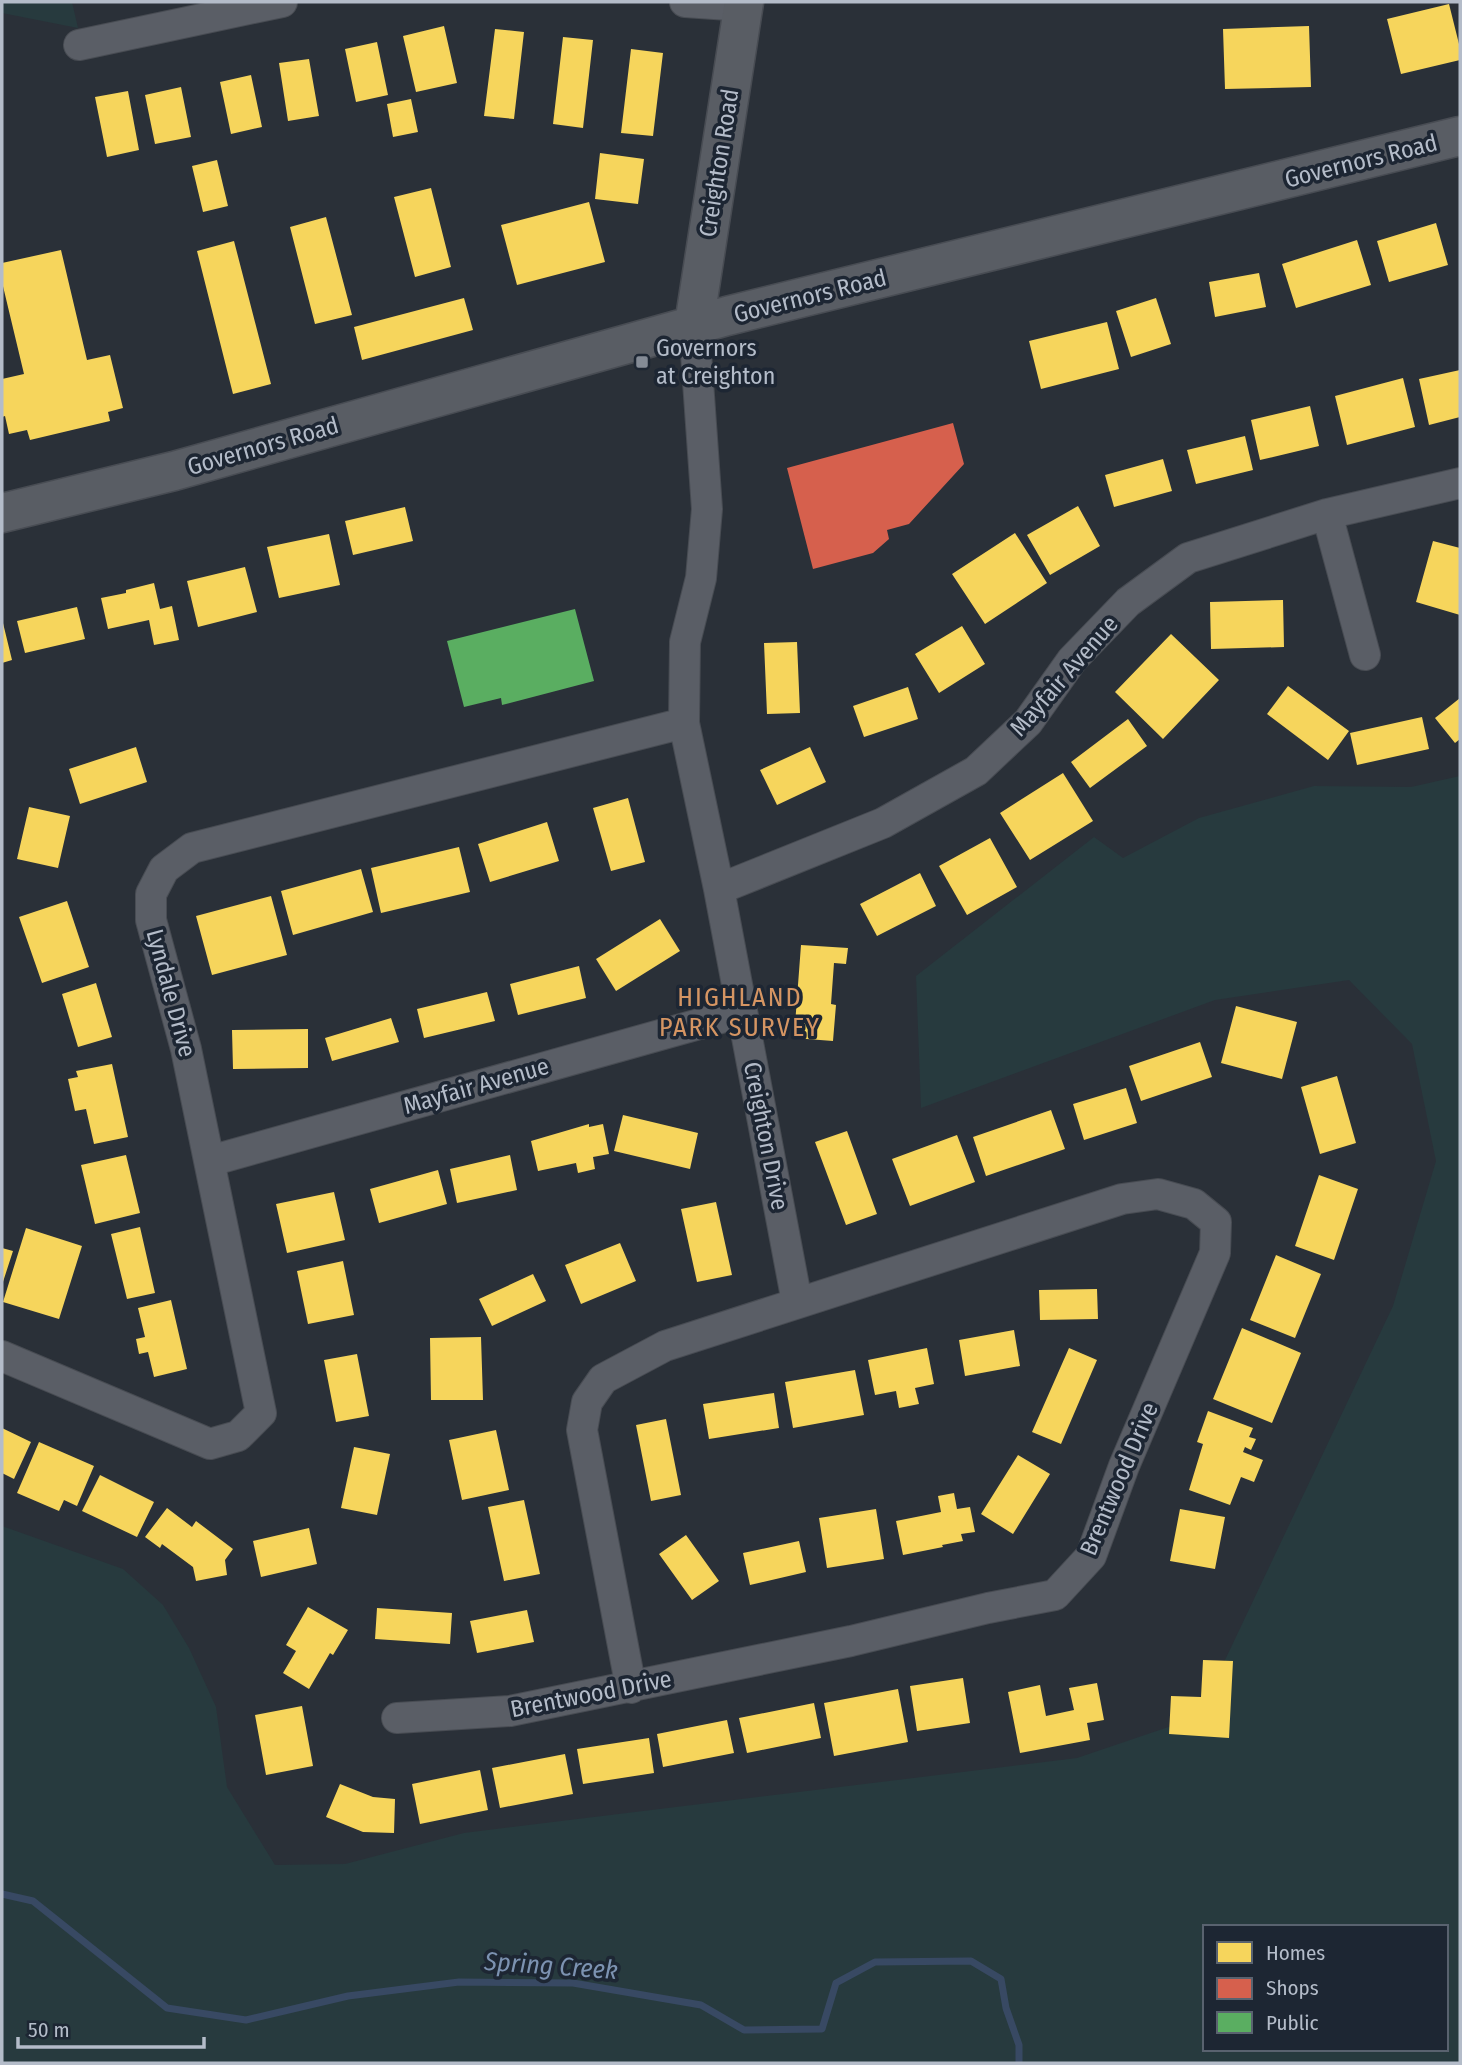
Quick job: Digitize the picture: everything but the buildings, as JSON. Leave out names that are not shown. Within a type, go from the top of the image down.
[{"type":"main road","name":"Creighton Road","points":[[694,324],[744,4]]},
{"type":"main road","name":"Governors Road","points":[[2,513],[174,471],[694,324],[1460,136]]},
{"type":"street","points":[[79,45],[282,2]]},
{"type":"street","points":[[685,2],[744,4]]},
{"type":"street","name":"Creighton Drive","points":[[694,324],[706,509],[701,578],[685,642],[684,723],[719,889],[796,1301]]},
{"type":"street","name":"Mayfair Avenue","points":[[719,889],[883,823],[976,771],[1028,722],[1072,660],[1128,602],[1188,558],[1327,514],[1460,483]]},
{"type":"street","points":[[1327,514],[1365,655]]},
{"type":"street","name":"Lyndale Drive","points":[[2,1356],[210,1444],[238,1436],[261,1413],[186,1049],[151,920],[151,894],[164,869],[192,848],[684,723]]},
{"type":"street","name":"Mayfair Avenue","points":[[210,1161],[742,1012]]},
{"type":"street","name":"Brentwood Drive","points":[[397,1718],[510,1711],[631,1688],[1055,1595],[1091,1556],[1125,1466],[1215,1253],[1216,1222],[1194,1204],[1158,1194],[1122,1199],[796,1301]]},
{"type":"street","points":[[631,1688],[582,1430],[587,1402],[603,1379],[665,1346],[796,1301]]},
{"type":"green space","points":[[2,2],[72,2],[78,28],[2,13]]},
{"type":"green space","points":[[1460,776],[1460,2063],[2,2063],[2,1526],[123,1569],[163,1605],[189,1648],[216,1707],[227,1787],[275,1865],[345,1864],[464,1833],[1077,1758],[1198,1717],[1393,1306],[1436,1161],[1412,1044],[1349,980],[1215,1000],[921,1108],[916,976],[1094,837],[1123,858],[1199,818],[1314,786],[1411,787]]},
{"type":"waterway","name":"Spring Creek","points":[[2,1894],[33,1901],[167,2008],[246,2020],[348,1996],[459,1982],[573,1983],[701,2005],[744,2030],[822,2029],[836,1983],[875,1962],[971,1961],[1001,1979],[1006,2008],[1019,2045],[1019,2063]]},
{"type":"place","name":"Governors at Creighton","points":[[642,362]]},
{"type":"district","name":"HIGHLAND PARK SURVEY","points":[[740,1012]]}]
